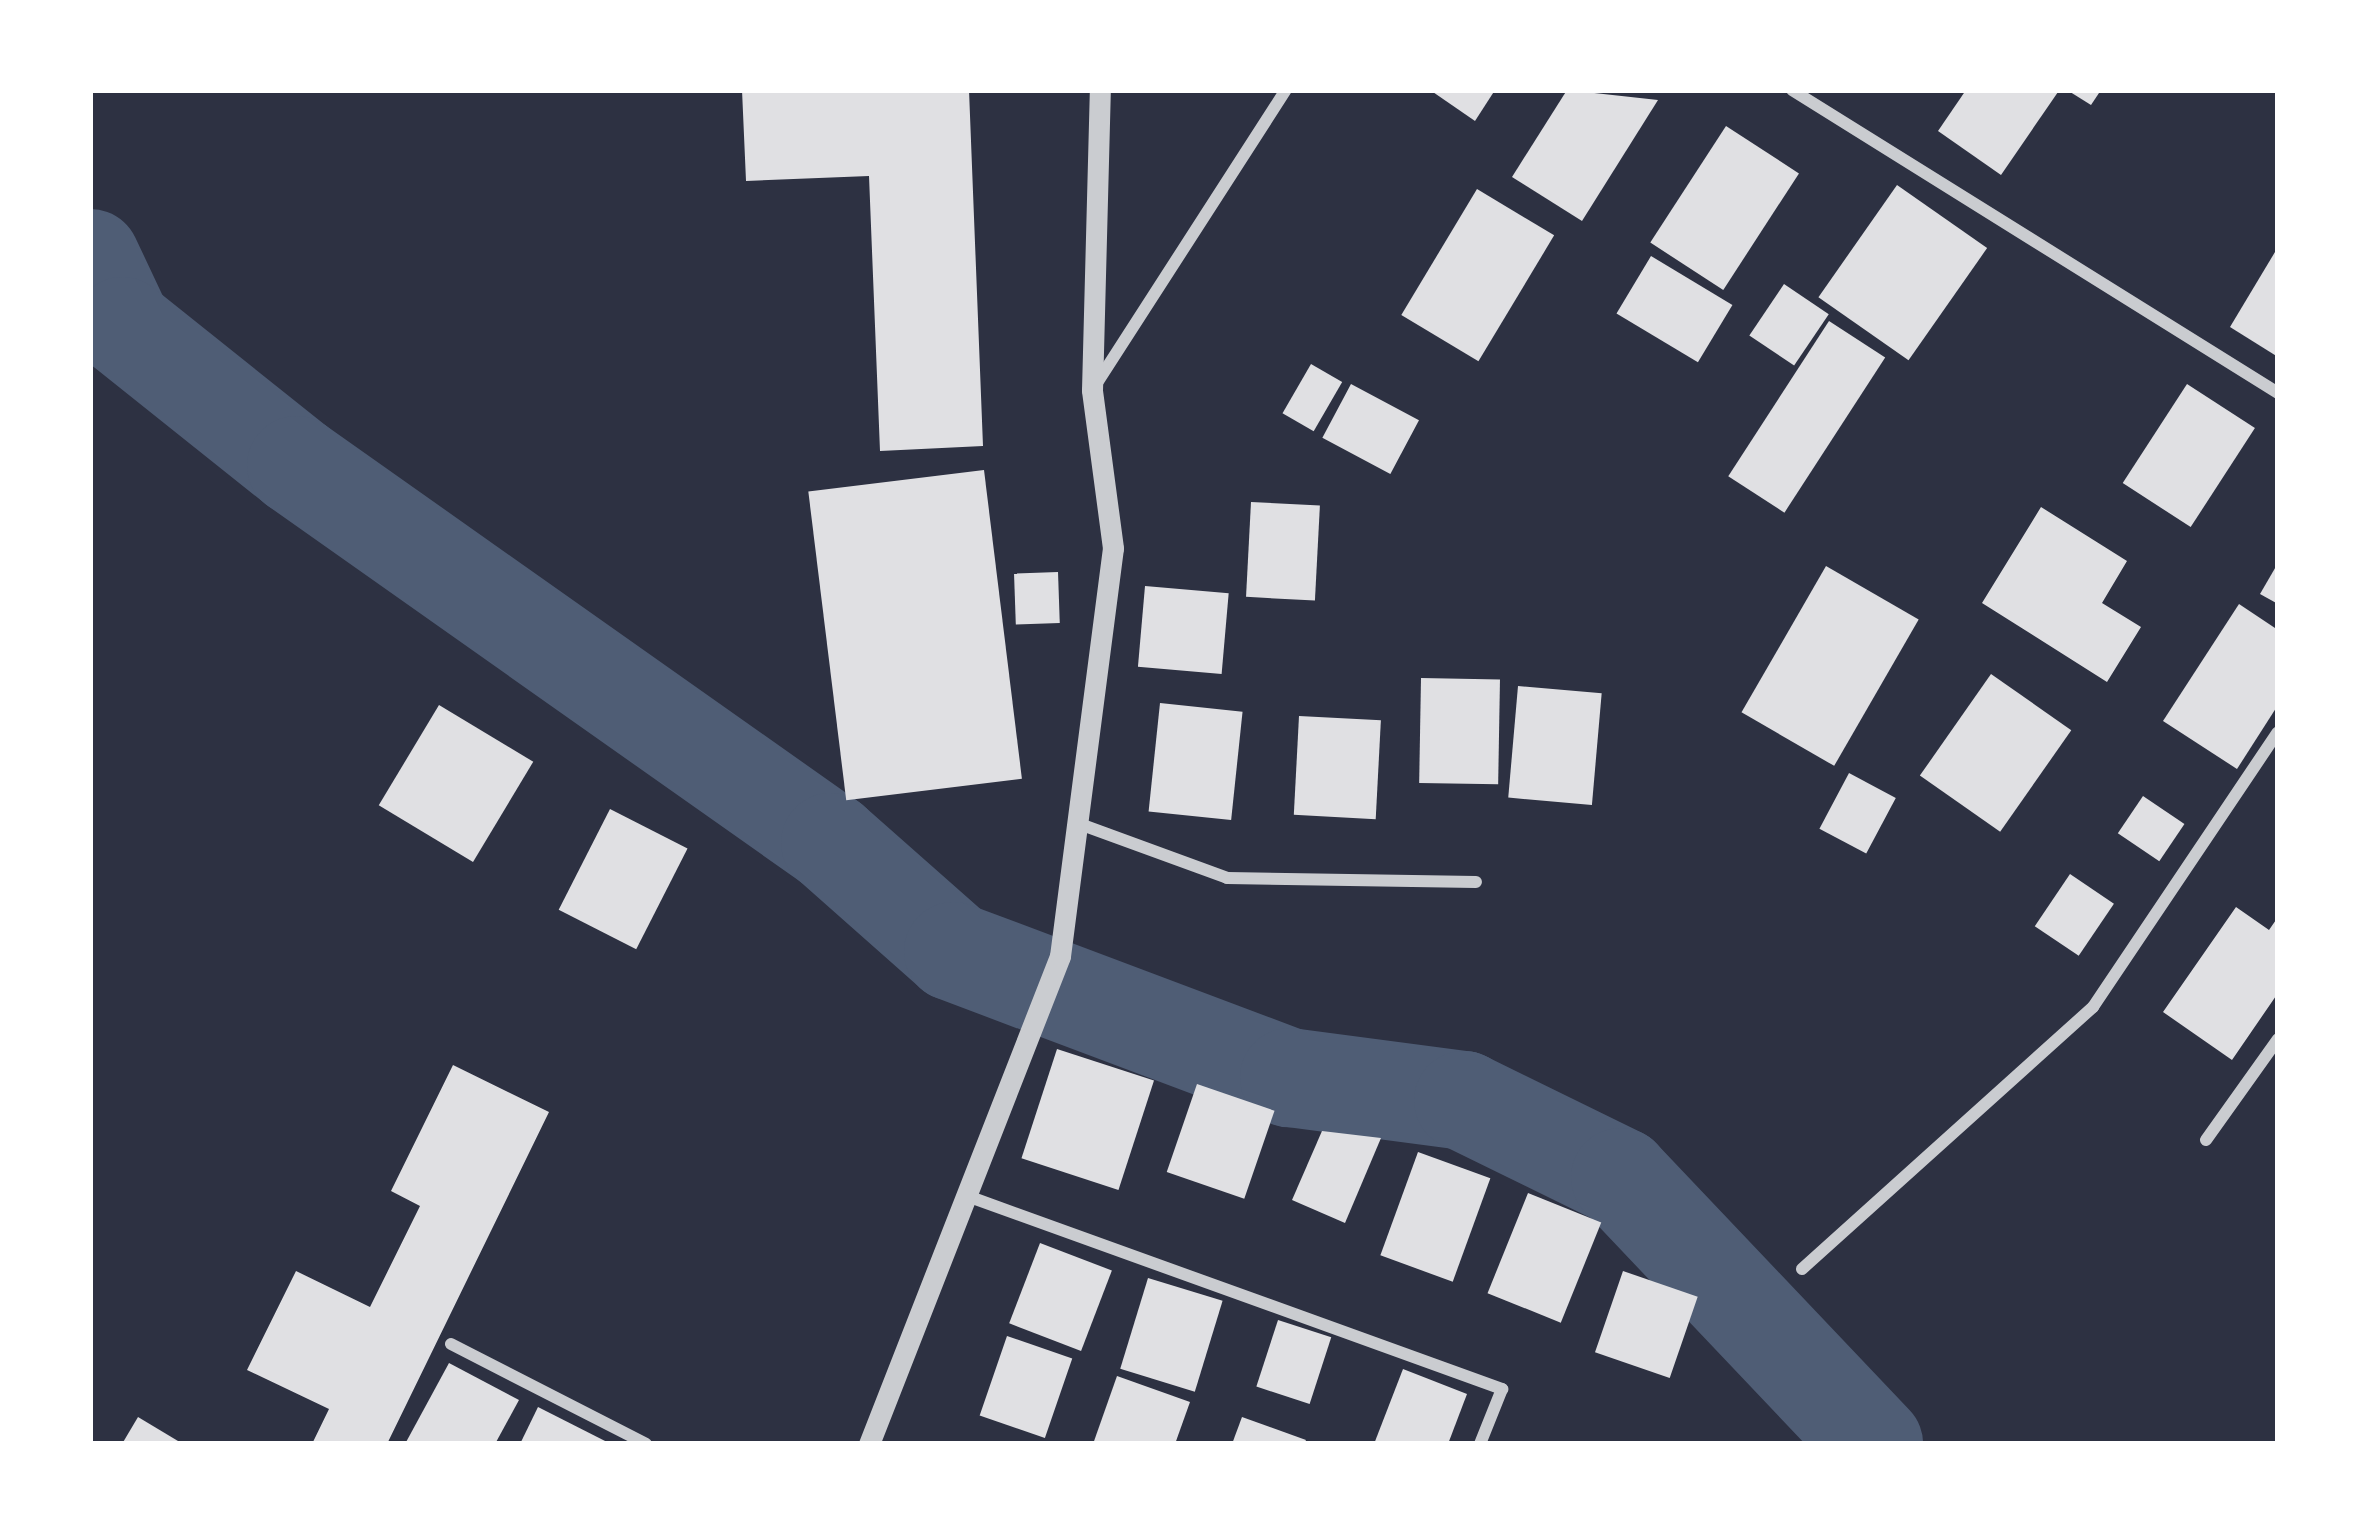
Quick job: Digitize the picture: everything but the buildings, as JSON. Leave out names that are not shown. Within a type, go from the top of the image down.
[{"type":"street","points":[[869,1444],[970,1196],[1060,956],[1113,548],[1092,390],[1100,90]]},
{"type":"street","points":[[1092,390],[1286,90]]},
{"type":"street","points":[[1792,90],[2278,393]]},
{"type":"street","points":[[1802,1269],[2093,1007],[2278,732]]},
{"type":"street","points":[[1077,823],[1227,878],[1477,882]]},
{"type":"street","points":[[2206,1140],[2278,1039]]},
{"type":"street","points":[[970,1196],[1502,1390],[1480,1444]]},
{"type":"street","points":[[451,1344],[646,1444]]},
{"type":"waterway","points":[[90,258],[122,326],[296,465],[830,842],[953,951],[1289,1077],[1463,1100],[1620,1177],[1873,1444]]}]
